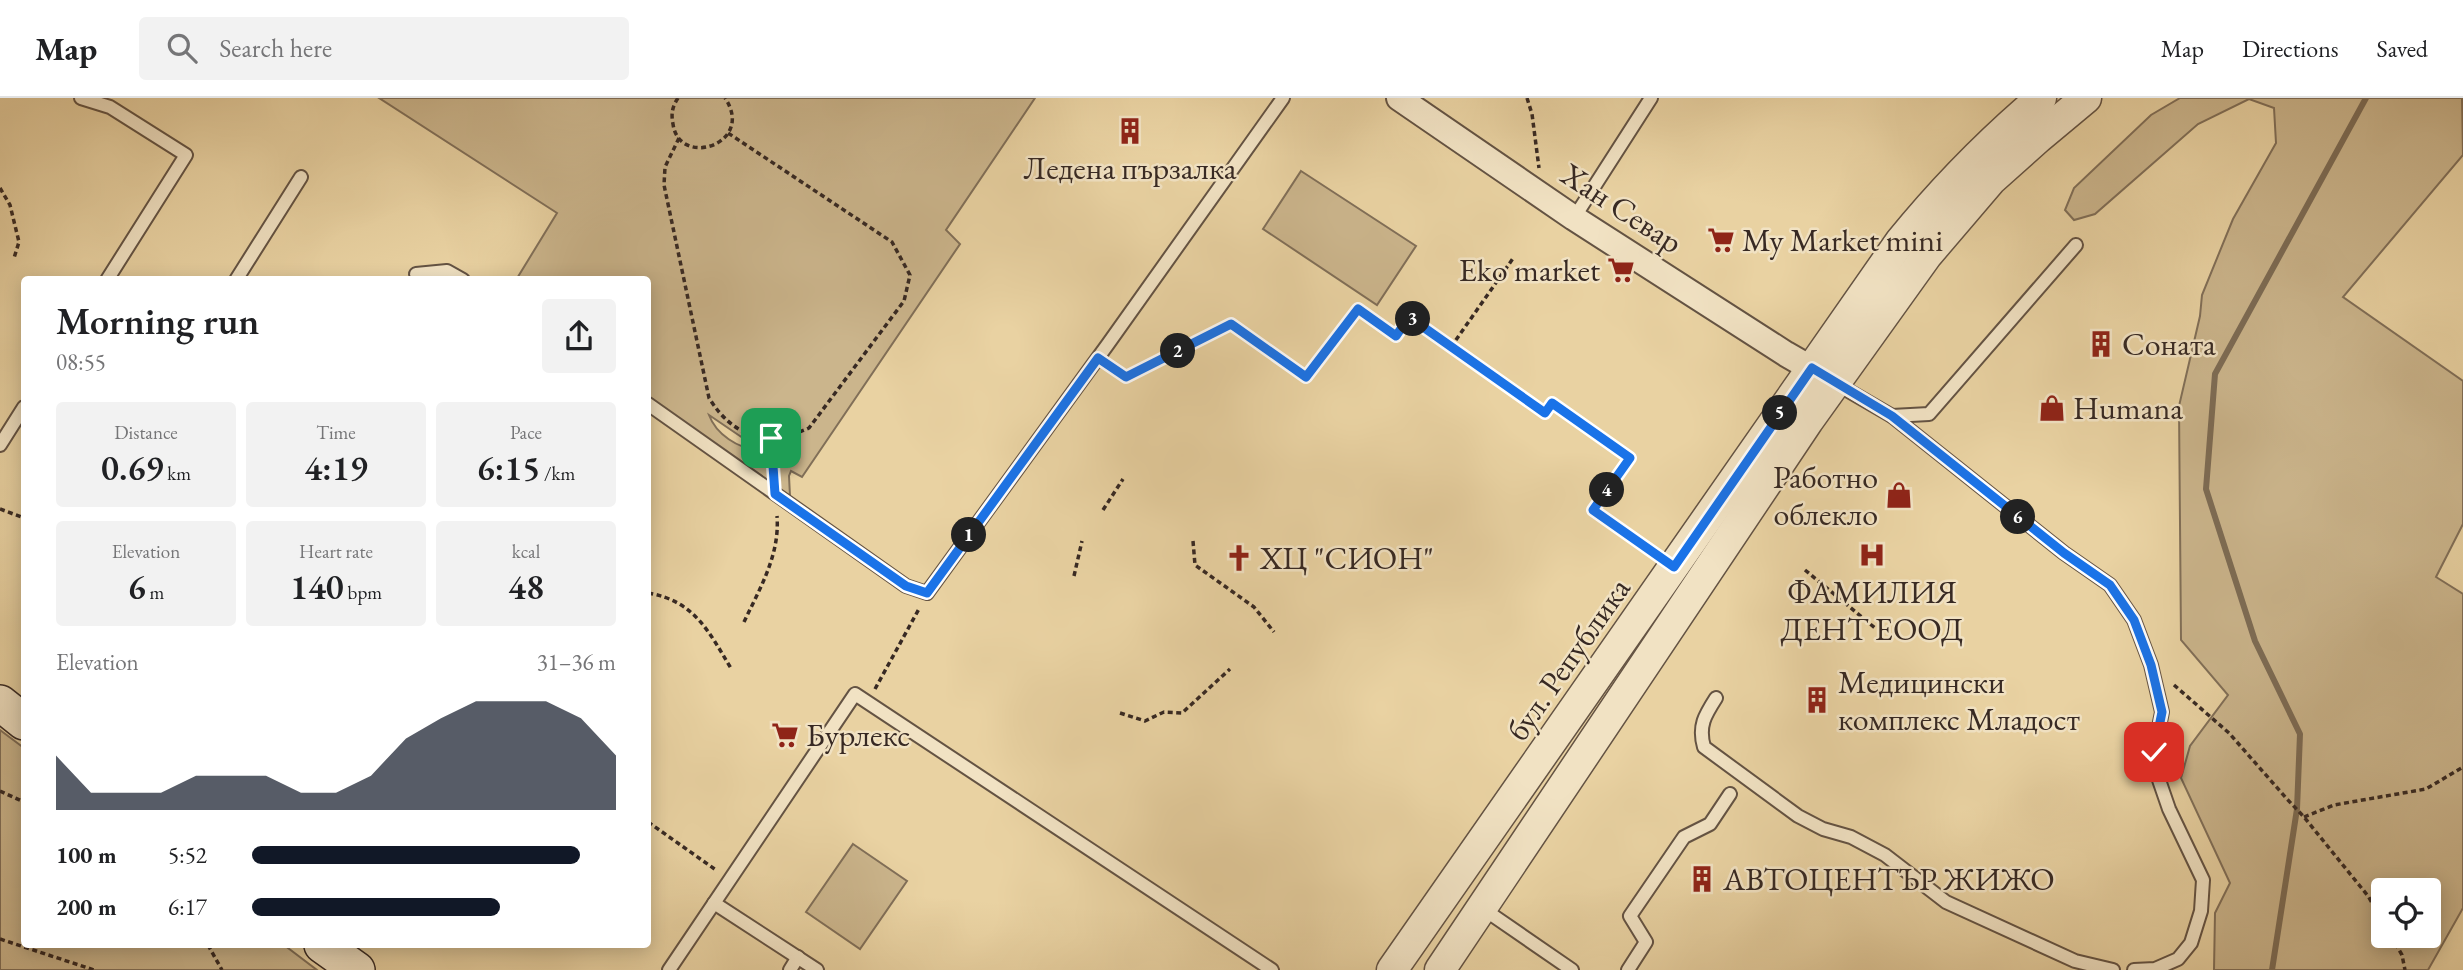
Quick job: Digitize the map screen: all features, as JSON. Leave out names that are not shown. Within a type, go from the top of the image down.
[{"type":"main road","points":[[0,704],[21,720]]},
{"type":"main road","points":[[326,948],[357,970]]},
{"type":"street","name":"Хан Севар","points":[[1399,98],[1574,218],[1823,375]]},
{"type":"street","name":"бул. Република","points":[[1440,970],[1823,375],[1900,242],[1971,160],[2041,98]]},
{"type":"street","name":"бул. Република","points":[[1392,970],[1674,567],[1823,375],[1991,180],[2086,98]]},
{"type":"lane","points":[[81,98],[110,107],[186,155],[110,276]]},
{"type":"lane","points":[[651,406],[906,586],[927,593],[1283,98]]},
{"type":"lane","points":[[1574,218],[1651,98]]},
{"type":"lane","points":[[239,276],[301,177]]},
{"type":"lane","points":[[1892,416],[1929,414],[2076,245]]},
{"type":"lane","points":[[416,274],[447,271],[456,276]]},
{"type":"lane","points":[[1823,375],[1892,416],[2064,553],[2110,585],[2134,620],[2151,665],[2162,712],[2154,752],[2159,780],[2169,809],[2203,880],[2201,911],[2191,943],[2178,960],[2155,969],[2134,970]]},
{"type":"lane","points":[[0,445],[21,412]]},
{"type":"lane","points":[[669,970],[855,694],[1272,970]]},
{"type":"lane","points":[[1716,698],[1703,718],[1700,733],[1704,747],[1798,816],[1823,829],[1851,836],[1885,855],[1946,902],[2075,961],[2113,970]]},
{"type":"lane","points":[[1628,970],[1646,942],[1630,916],[1684,837],[1710,824],[1730,794]]},
{"type":"lane","points":[[714,903],[817,970]]},
{"type":"lane","points":[[1482,908],[1572,970]]},
{"type":"lane","points":[[790,970],[798,957]]},
{"type":"path","points":[[678,98],[671,114],[673,129],[688,145],[709,148],[719,143],[728,133],[732,116],[725,98]]},
{"type":"path","points":[[1527,98],[1532,114],[1543,197]]},
{"type":"path","points":[[679,138],[665,167],[664,185],[709,398],[720,416],[751,435],[771,438],[791,436],[809,428],[904,301],[910,275],[892,242],[728,133]]},
{"type":"path","points":[[0,188],[10,205],[19,242],[14,258]]},
{"type":"path","points":[[1451,346],[1514,257]]},
{"type":"path","points":[[1098,358],[1126,377],[1231,324],[1306,377],[1358,309],[1396,336],[1409,317],[1545,413],[1552,403],[1630,458],[1593,510],[1674,567]]},
{"type":"path","points":[[744,622],[773,560],[778,531],[771,438]]},
{"type":"path","points":[[1103,510],[1123,479]]},
{"type":"path","points":[[0,509],[21,517]]},
{"type":"path","points":[[1074,576],[1082,541]]},
{"type":"path","points":[[1193,541],[1195,565],[1254,607],[1274,632]]},
{"type":"path","points":[[1804,570],[1875,628]]},
{"type":"path","points":[[651,593],[668,596],[703,622],[732,670]]},
{"type":"path","points":[[867,703],[927,593]]},
{"type":"path","points":[[2151,665],[2229,733],[2304,817],[2371,901]]},
{"type":"path","points":[[1120,713],[1145,721],[1164,712],[1182,713],[1230,669]]},
{"type":"path","points":[[2304,817],[2334,805],[2426,789],[2463,767]]},
{"type":"path","points":[[0,791],[21,801]]},
{"type":"path","points":[[651,824],[730,879]]},
{"type":"path","points":[[0,939],[21,946]]},
{"type":"path","points":[[27,948],[93,970]]},
{"type":"path","points":[[210,948],[222,970]]},
{"type":"path","points":[[2398,948],[2405,970]]},
{"type":"shaded area","points":[[379,98],[1035,98],[946,230],[960,244],[802,477],[791,471],[790,496],[651,405],[651,276],[518,276],[557,213]],"holes":[[[709,415],[759,450],[743,447],[729,439],[722,434]]]},
{"type":"shaded area","points":[[2180,98],[2462,98],[2463,155],[2343,297],[2463,381],[2463,524],[2436,577],[2463,594],[2463,908],[2441,947],[2441,878],[2371,878],[2371,948],[2440,948],[2428,970],[2214,970],[2215,913],[2230,883],[2181,778],[2190,746],[2228,695],[2181,640],[2179,406],[2200,316],[2202,295],[2233,219],[2276,143],[2274,108],[2249,99],[2198,124],[2095,214],[2074,220],[2065,210],[2074,188],[2151,115]]},
{"type":"shaded area","points":[[1301,171],[1416,246],[1377,305],[1263,229]]},
{"type":"shaded area","points":[[0,730],[21,746],[21,948],[288,948],[317,970],[0,970]]},
{"type":"shaded area","points":[[853,844],[907,881],[860,949],[806,912]]},
{"type":"waterway","points":[[2272,970],[2297,809],[2300,734],[2255,641],[2206,489],[2215,374],[2366,98]]},
{"type":"place","name":"Ледена пързалка","points":[[1130,131]]},
{"type":"place","name":"My Market mini","points":[[1721,240]]},
{"type":"place","name":"Eko market","points":[[1621,270]]},
{"type":"place","name":"Соната","points":[[2101,344]]},
{"type":"place","name":"Humana","points":[[2052,408]]},
{"type":"place","name":"Работно облекло","points":[[1899,495]]},
{"type":"place","name":"ФАМИЛИЯ ДЕНТ ЕООД","points":[[1872,555]]},
{"type":"place","name":"ХЦ \"СИОН\"","points":[[1239,558]]},
{"type":"place","name":"Медицински комплекс Младост","points":[[1817,700]]},
{"type":"place","name":"Бурлекс","points":[[785,735]]},
{"type":"place","name":"АВТОЦЕНТЪР ЖИЖО","points":[[1702,879]]},
{"type":"route","points":[[771,438],[775,494],[906,586],[927,593],[1098,358],[1126,377],[1231,324],[1306,377],[1358,309],[1396,336],[1409,317],[1545,413],[1552,403],[1630,458],[1593,510],[1674,567],[1812,368],[1892,416],[2064,553],[2110,585],[2134,620],[2151,665],[2162,712],[2154,752]]}]
